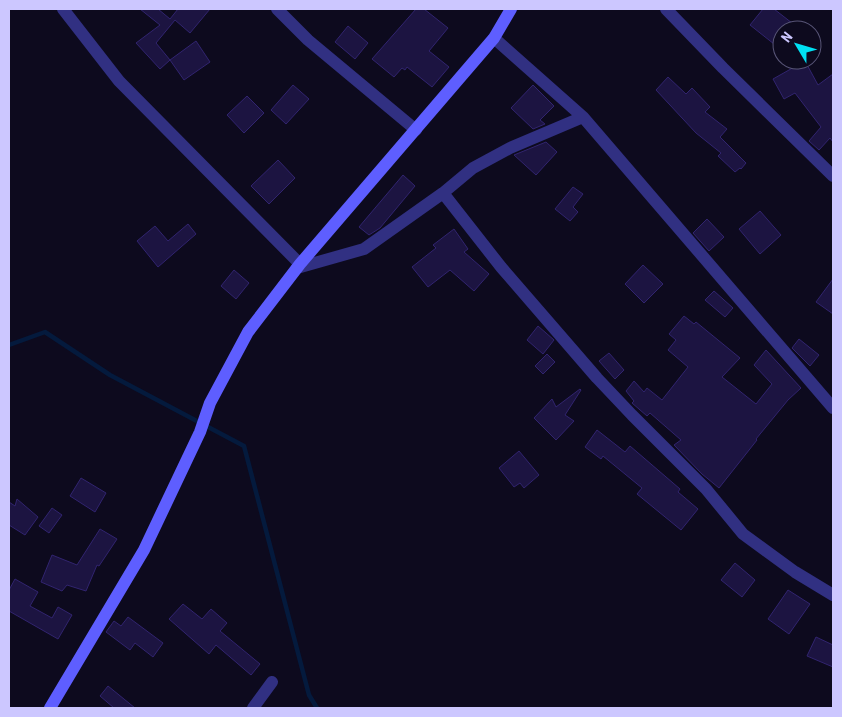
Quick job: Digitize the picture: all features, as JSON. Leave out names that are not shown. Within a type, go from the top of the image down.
[{"type":"street","points":[[62,9],[119,81],[299,266]]},
{"type":"street","points":[[277,9],[308,40],[416,130]]},
{"type":"street","points":[[50,708],[144,550],[200,432],[210,403],[248,332],[299,266],[494,38],[511,9]]},
{"type":"street","points":[[666,9],[833,176]]},
{"type":"street","points":[[494,38],[584,117],[833,408]]},
{"type":"street","points":[[299,266],[364,249],[443,193],[473,168],[510,148],[584,117]]},
{"type":"street","points":[[443,193],[501,267],[597,378],[706,489],[744,534],[795,572],[833,595]]},
{"type":"street","points":[[253,708],[272,682]]},
{"type":"building","points":[[140,9],[158,9],[170,19],[178,9],[210,9],[190,33],[175,20],[156,43],[170,60],[160,69],[136,43],[160,25]]},
{"type":"building","points":[[416,9],[424,9],[448,28],[429,51],[449,67],[432,87],[407,67],[405,70],[402,68],[394,77],[372,59]]},
{"type":"building","points":[[763,9],[774,9],[788,20],[772,20],[772,42],[750,25]]},
{"type":"building","points":[[348,26],[368,43],[355,59],[335,42]]},
{"type":"building","points":[[196,41],[210,62],[184,80],[170,60]]},
{"type":"building","points":[[789,70],[810,70],[818,85],[833,74],[833,142],[830,138],[819,150],[809,141],[821,127],[795,93],[784,99],[773,79]]},
{"type":"building","points":[[668,77],[686,94],[692,88],[710,107],[705,112],[727,129],[720,137],[746,163],[741,169],[735,172],[718,156],[721,153],[696,133],[656,90]]},
{"type":"building","points":[[293,85],[309,99],[286,124],[271,110]]},
{"type":"building","points":[[533,85],[554,106],[540,120],[545,124],[533,129],[511,108]]},
{"type":"building","points":[[247,96],[264,113],[244,133],[227,115]]},
{"type":"building","points":[[546,142],[557,152],[536,175],[514,155]]},
{"type":"building","points":[[278,160],[295,178],[269,204],[251,186]]},
{"type":"building","points":[[403,175],[415,186],[380,228],[369,235],[359,227]]},
{"type":"building","points":[[573,187],[583,194],[573,207],[578,212],[570,221],[555,209]]},
{"type":"building","points":[[760,211],[781,235],[760,254],[739,229]]},
{"type":"building","points":[[707,219],[724,237],[709,251],[693,233]]},
{"type":"building","points":[[188,224],[196,234],[158,267],[137,241],[155,226],[168,241]]},
{"type":"building","points":[[454,229],[468,249],[464,252],[489,274],[474,291],[450,270],[428,287],[412,267],[436,248],[433,245]]},
{"type":"building","points":[[643,265],[663,284],[644,303],[625,284]]},
{"type":"building","points":[[234,270],[249,283],[236,299],[221,286]]},
{"type":"building","points":[[833,279],[833,314],[816,302]]},
{"type":"building","points":[[714,291],[733,308],[725,317],[705,300]]},
{"type":"building","points":[[684,316],[694,324],[696,322],[740,358],[722,377],[756,404],[772,384],[754,365],[766,350],[801,388],[788,400],[756,439],[719,488],[702,474],[674,445],[681,440],[650,413],[647,416],[632,403],[634,401],[626,391],[634,381],[644,392],[647,388],[662,400],[688,367],[668,350],[676,340],[669,334]]},
{"type":"building","points":[[538,326],[554,340],[543,354],[527,340]]},
{"type":"building","points":[[799,339],[819,355],[810,366],[792,348]]},
{"type":"building","points":[[609,353],[624,370],[615,379],[599,361]]},
{"type":"building","points":[[547,354],[555,362],[543,374],[535,366]]},
{"type":"building","points":[[580,389],[565,415],[574,421],[556,440],[534,418],[552,399],[556,407]]},
{"type":"building","points":[[597,430],[625,452],[630,446],[680,489],[678,492],[698,509],[681,530],[637,494],[642,488],[603,456],[601,459],[585,447]]},
{"type":"building","points":[[519,451],[539,475],[524,488],[520,483],[514,487],[499,468]]},
{"type":"building","points":[[81,478],[106,493],[95,512],[70,496]]},
{"type":"building","points":[[17,499],[38,517],[25,535],[9,525],[9,502],[15,506]]},
{"type":"building","points":[[52,508],[62,515],[49,533],[39,526]]},
{"type":"building","points":[[100,529],[117,539],[99,566],[97,565],[86,591],[67,585],[62,591],[41,582],[52,555],[77,565]]},
{"type":"building","points":[[735,563],[755,580],[742,597],[721,580]]},
{"type":"building","points":[[15,579],[38,592],[30,606],[52,618],[58,607],[72,615],[58,639],[9,611],[9,590]]},
{"type":"building","points":[[788,590],[810,604],[789,634],[768,619]]},
{"type":"building","points":[[183,604],[202,619],[211,609],[227,623],[220,631],[260,664],[251,675],[216,645],[209,654],[169,619]]},
{"type":"building","points":[[128,617],[163,643],[153,657],[135,643],[130,650],[106,632],[114,621],[121,626]]},
{"type":"building","points":[[816,637],[833,645],[833,667],[807,656]]},
{"type":"building","points":[[108,686],[135,708],[114,708],[100,696]]},
{"type":"waterway","points":[[9,345],[45,332],[110,375],[244,446],[309,695],[317,708]]}]
